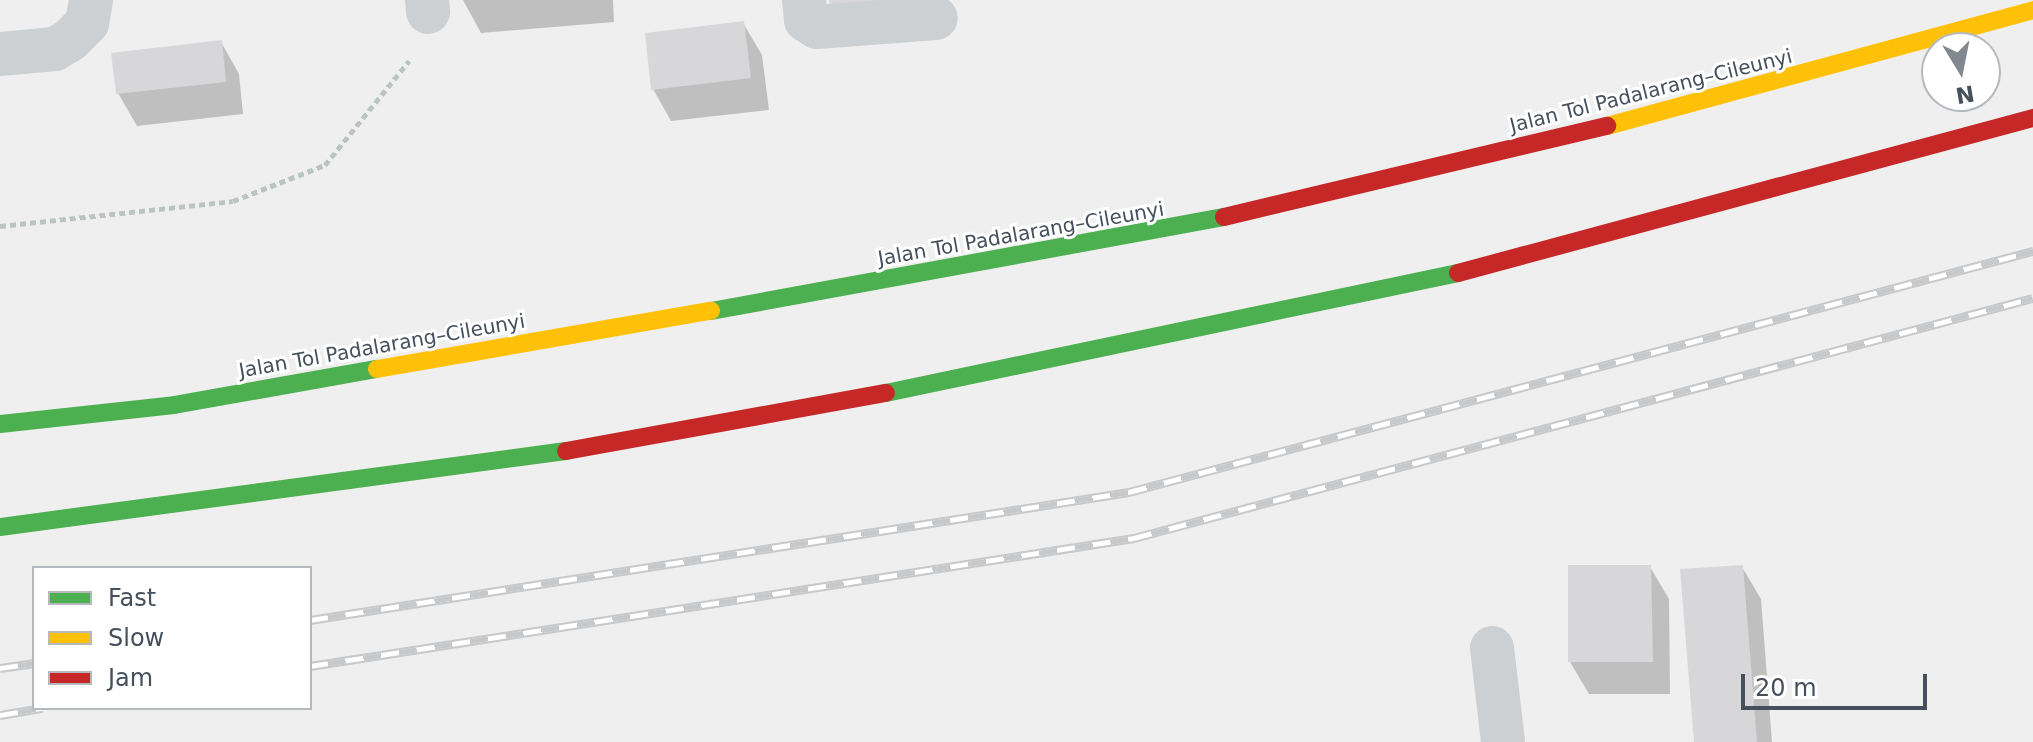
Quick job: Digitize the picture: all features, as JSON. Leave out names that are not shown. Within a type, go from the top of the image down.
[{"type":"highway","name":"Jalan Tol Padalarang–Cileunyi","points":[[0,424],[174,405],[1160,232],[1718,100],[2033,10]]},
{"type":"highway","points":[[0,527],[725,427],[1447,276],[2033,118]]},
{"type":"street","points":[[0,54],[55,49],[70,40],[87,23],[91,0]]},
{"type":"street","points":[[804,0],[806,20],[817,27],[936,18]]},
{"type":"street","points":[[1492,648],[1503,742]]},
{"type":"path","points":[[0,226],[233,201],[325,165],[412,57],[427,6]]},
{"type":"building","points":[[829,0],[894,0],[831,14]]},
{"type":"building","points":[[744,21],[751,78],[651,90],[645,33]]},
{"type":"building","points":[[222,40],[226,82],[116,94],[111,53]]},
{"type":"building","points":[[1568,565],[1651,565],[1653,662],[1568,662]]},
{"type":"building","points":[[1743,565],[1757,742],[1694,742],[1680,569]]},
{"type":"railway","points":[[312,620],[1129,492],[2033,251]]},
{"type":"railway","points":[[312,666],[1134,538],[2033,298]]},
{"type":"railway","points":[[0,668],[32,663]]},
{"type":"railway","points":[[0,715],[32,710]]},
{"type":"traffic: fast","points":[[711,311],[1224,217]]},
{"type":"traffic: fast","points":[[886,393],[1458,273]]},
{"type":"traffic: fast","points":[[0,424],[174,405],[377,369]]},
{"type":"traffic: fast","points":[[0,527],[566,451]]},
{"type":"traffic: slow","points":[[1607,126],[2033,10]]},
{"type":"traffic: slow","points":[[377,369],[711,311]]},
{"type":"traffic: jam","points":[[1458,273],[2033,118]]},
{"type":"traffic: jam","points":[[1224,217],[1607,126]]},
{"type":"traffic: jam","points":[[566,451],[886,393]]}]
